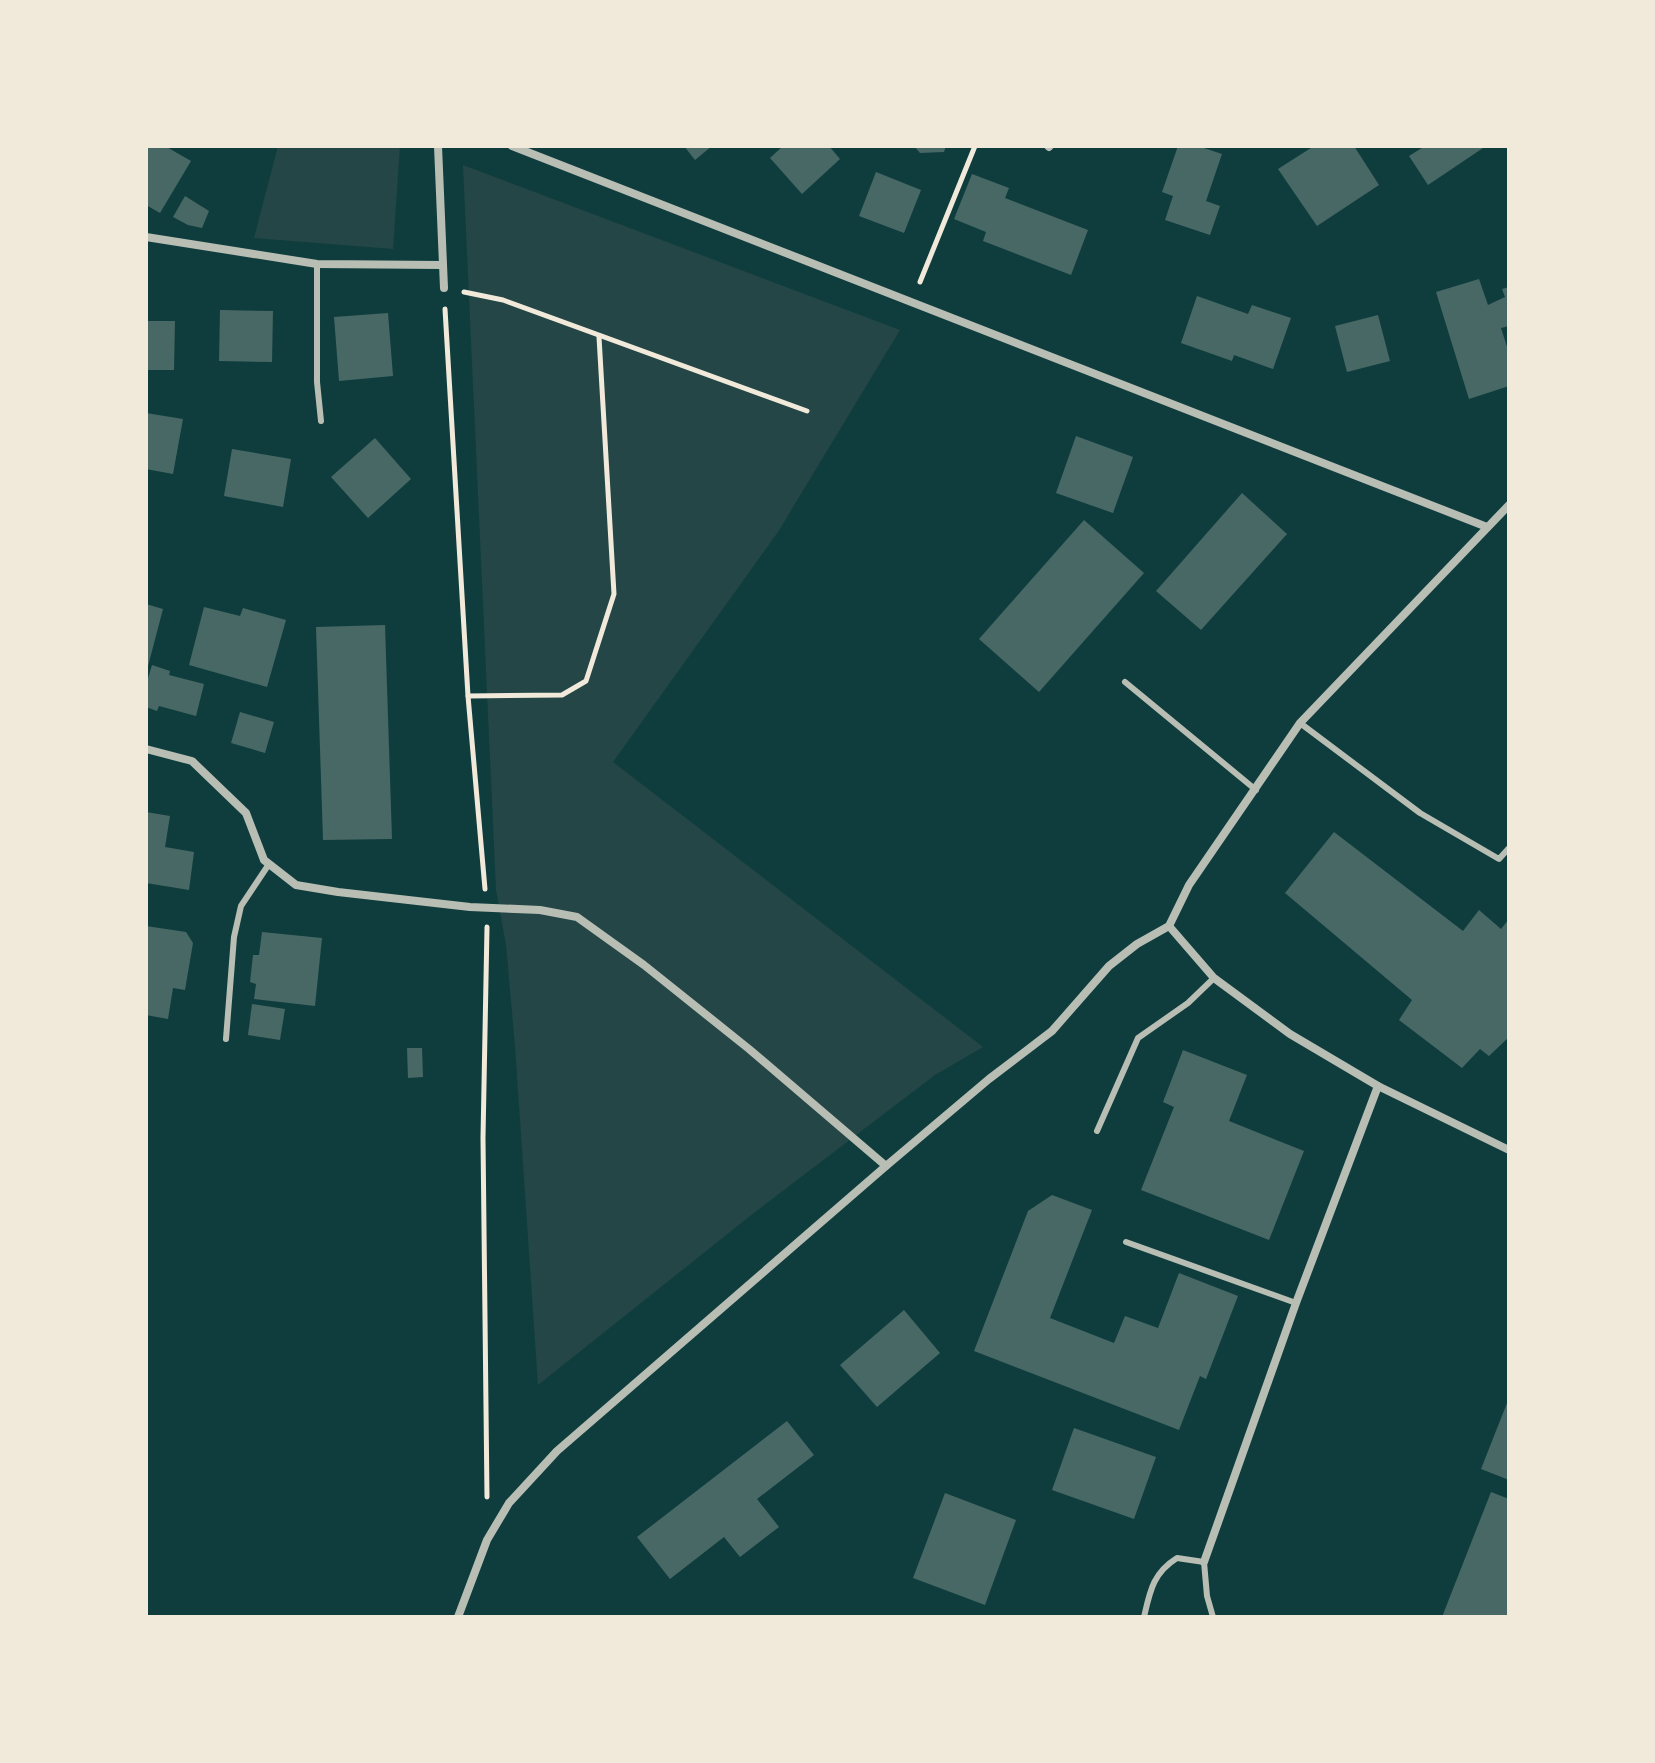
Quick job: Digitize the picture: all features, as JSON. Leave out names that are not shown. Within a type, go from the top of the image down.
[{"type":"street","points":[[438,146],[444,288]]},
{"type":"street","points":[[512,146],[1487,527]]},
{"type":"street","points":[[146,237],[317,264],[441,265]]},
{"type":"street","points":[[458,1617],[487,1540],[509,1503],[557,1451],[886,1166],[989,1079],[1052,1031],[1109,966],[1137,944],[1169,926],[1189,885],[1300,723],[1509,505]]},
{"type":"street","points":[[146,749],[192,761],[246,813],[264,860],[296,885],[487,908],[540,910],[577,917],[644,965],[886,1166]]},
{"type":"street","points":[[1169,926],[1214,978],[1290,1034],[1378,1086],[1509,1150]]},
{"type":"street","points":[[1204,1562],[1296,1303],[1378,1086]]},
{"type":"lane","points":[[317,264],[317,382],[321,421]]},
{"type":"lane","points":[[1125,682],[1256,790]]},
{"type":"lane","points":[[1300,723],[1420,813],[1499,859],[1509,848]]},
{"type":"lane","points":[[226,1039],[234,937],[241,906],[269,864]]},
{"type":"lane","points":[[1097,1131],[1138,1038],[1188,1003],[1214,978]]},
{"type":"lane","points":[[1126,1242],[1296,1303]]},
{"type":"lane","points":[[1144,1617],[1161,1569],[1177,1558],[1204,1562],[1207,1596],[1213,1617]]},
{"type":"path","points":[[912,301],[975,146]]},
{"type":"path","points":[[487,1466],[483,1138],[487,908],[468,696],[444,288],[503,300],[807,411]]},
{"type":"path","points":[[468,696],[562,695],[586,681],[614,594],[599,336]]},
{"type":"shaded area","points":[[278,146],[400,146],[393,249],[254,238]]},
{"type":"shaded area","points":[[463,165],[900,330],[778,532],[613,762],[983,1047],[935,1075],[750,1216],[538,1385],[515,1046],[506,945],[496,890]]},
{"type":"building","points":[[146,146],[165,146],[191,161],[160,213],[146,205]]},
{"type":"building","points":[[684,146],[712,146],[695,160]]},
{"type":"building","points":[[783,146],[829,146],[840,159],[802,194],[770,158]]},
{"type":"building","points":[[914,146],[946,146],[944,152],[920,153]]},
{"type":"building","points":[[1178,146],[1198,146],[1222,154],[1206,201],[1220,206],[1210,235],[1165,220],[1173,196],[1162,192]]},
{"type":"building","points":[[1314,146],[1354,146],[1379,185],[1317,226],[1278,169]]},
{"type":"building","points":[[1425,146],[1486,146],[1428,185],[1409,156]]},
{"type":"building","points":[[876,172],[921,190],[904,233],[859,216]]},
{"type":"building","points":[[972,174],[1009,188],[1005,198],[1088,230],[1071,275],[983,241],[986,232],[954,219]]},
{"type":"building","points":[[185,196],[209,211],[202,228],[173,217]]},
{"type":"building","points":[[1479,279],[1488,305],[1505,297],[1502,289],[1509,287],[1509,326],[1501,328],[1509,353],[1509,386],[1469,399],[1436,292]]},
{"type":"building","points":[[1197,296],[1248,314],[1252,305],[1291,318],[1273,369],[1234,355],[1232,361],[1181,343]]},
{"type":"building","points":[[220,310],[273,311],[272,362],[219,361]]},
{"type":"building","points":[[388,313],[393,376],[339,381],[334,317]]},
{"type":"building","points":[[1378,315],[1390,361],[1347,372],[1335,326]]},
{"type":"building","points":[[146,321],[175,321],[174,370],[146,370]]},
{"type":"building","points":[[146,413],[183,419],[173,474],[146,469]]},
{"type":"building","points":[[1076,436],[1133,457],[1113,513],[1056,493]]},
{"type":"building","points":[[375,438],[411,479],[368,518],[331,477]]},
{"type":"building","points":[[232,449],[291,459],[283,507],[224,496]]},
{"type":"building","points":[[1242,493],[1287,534],[1201,630],[1156,591]]},
{"type":"building","points":[[1084,520],[1144,573],[1039,692],[979,639]]},
{"type":"building","points":[[146,604],[163,609],[147,670],[146,670]]},
{"type":"building","points":[[204,607],[240,616],[243,608],[286,620],[267,687],[189,665]]},
{"type":"building","points":[[385,625],[392,839],[323,840],[316,627]]},
{"type":"building","points":[[152,665],[170,671],[169,675],[204,684],[196,716],[159,706],[157,711],[146,707],[146,685]]},
{"type":"building","points":[[240,712],[274,722],[265,753],[231,743]]},
{"type":"building","points":[[146,812],[170,816],[165,847],[194,852],[189,890],[146,883]]},
{"type":"building","points":[[1334,832],[1463,931],[1479,910],[1501,929],[1509,919],[1509,1037],[1489,1056],[1480,1049],[1462,1068],[1399,1020],[1412,1000],[1285,893]]},
{"type":"building","points":[[146,926],[186,932],[193,943],[185,990],[173,988],[168,1019],[146,1015]]},
{"type":"building","points":[[262,932],[322,938],[315,1006],[254,999],[256,984],[250,982],[253,955],[259,955]]},
{"type":"building","points":[[252,1004],[285,1009],[280,1040],[248,1035]]},
{"type":"building","points":[[407,1048],[422,1048],[423,1077],[408,1078]]},
{"type":"building","points":[[1183,1050],[1247,1075],[1229,1121],[1304,1151],[1269,1240],[1141,1190],[1174,1107],[1163,1102]]},
{"type":"building","points":[[1052,1195],[1092,1210],[1050,1318],[1114,1343],[1125,1316],[1158,1328],[1179,1273],[1238,1296],[1206,1379],[1200,1376],[1179,1430],[974,1351],[1028,1211]]},
{"type":"building","points":[[904,1310],[940,1353],[877,1407],[840,1365]]},
{"type":"building","points":[[1509,1398],[1509,1480],[1481,1469]]},
{"type":"building","points":[[787,1421],[814,1455],[757,1499],[779,1527],[740,1557],[724,1537],[670,1579],[637,1537]]},
{"type":"building","points":[[1074,1428],[1156,1457],[1134,1519],[1052,1490]]},
{"type":"building","points":[[1491,1492],[1509,1499],[1509,1617],[1442,1617]]},
{"type":"building","points":[[945,1493],[1016,1520],[985,1605],[913,1578]]}]
